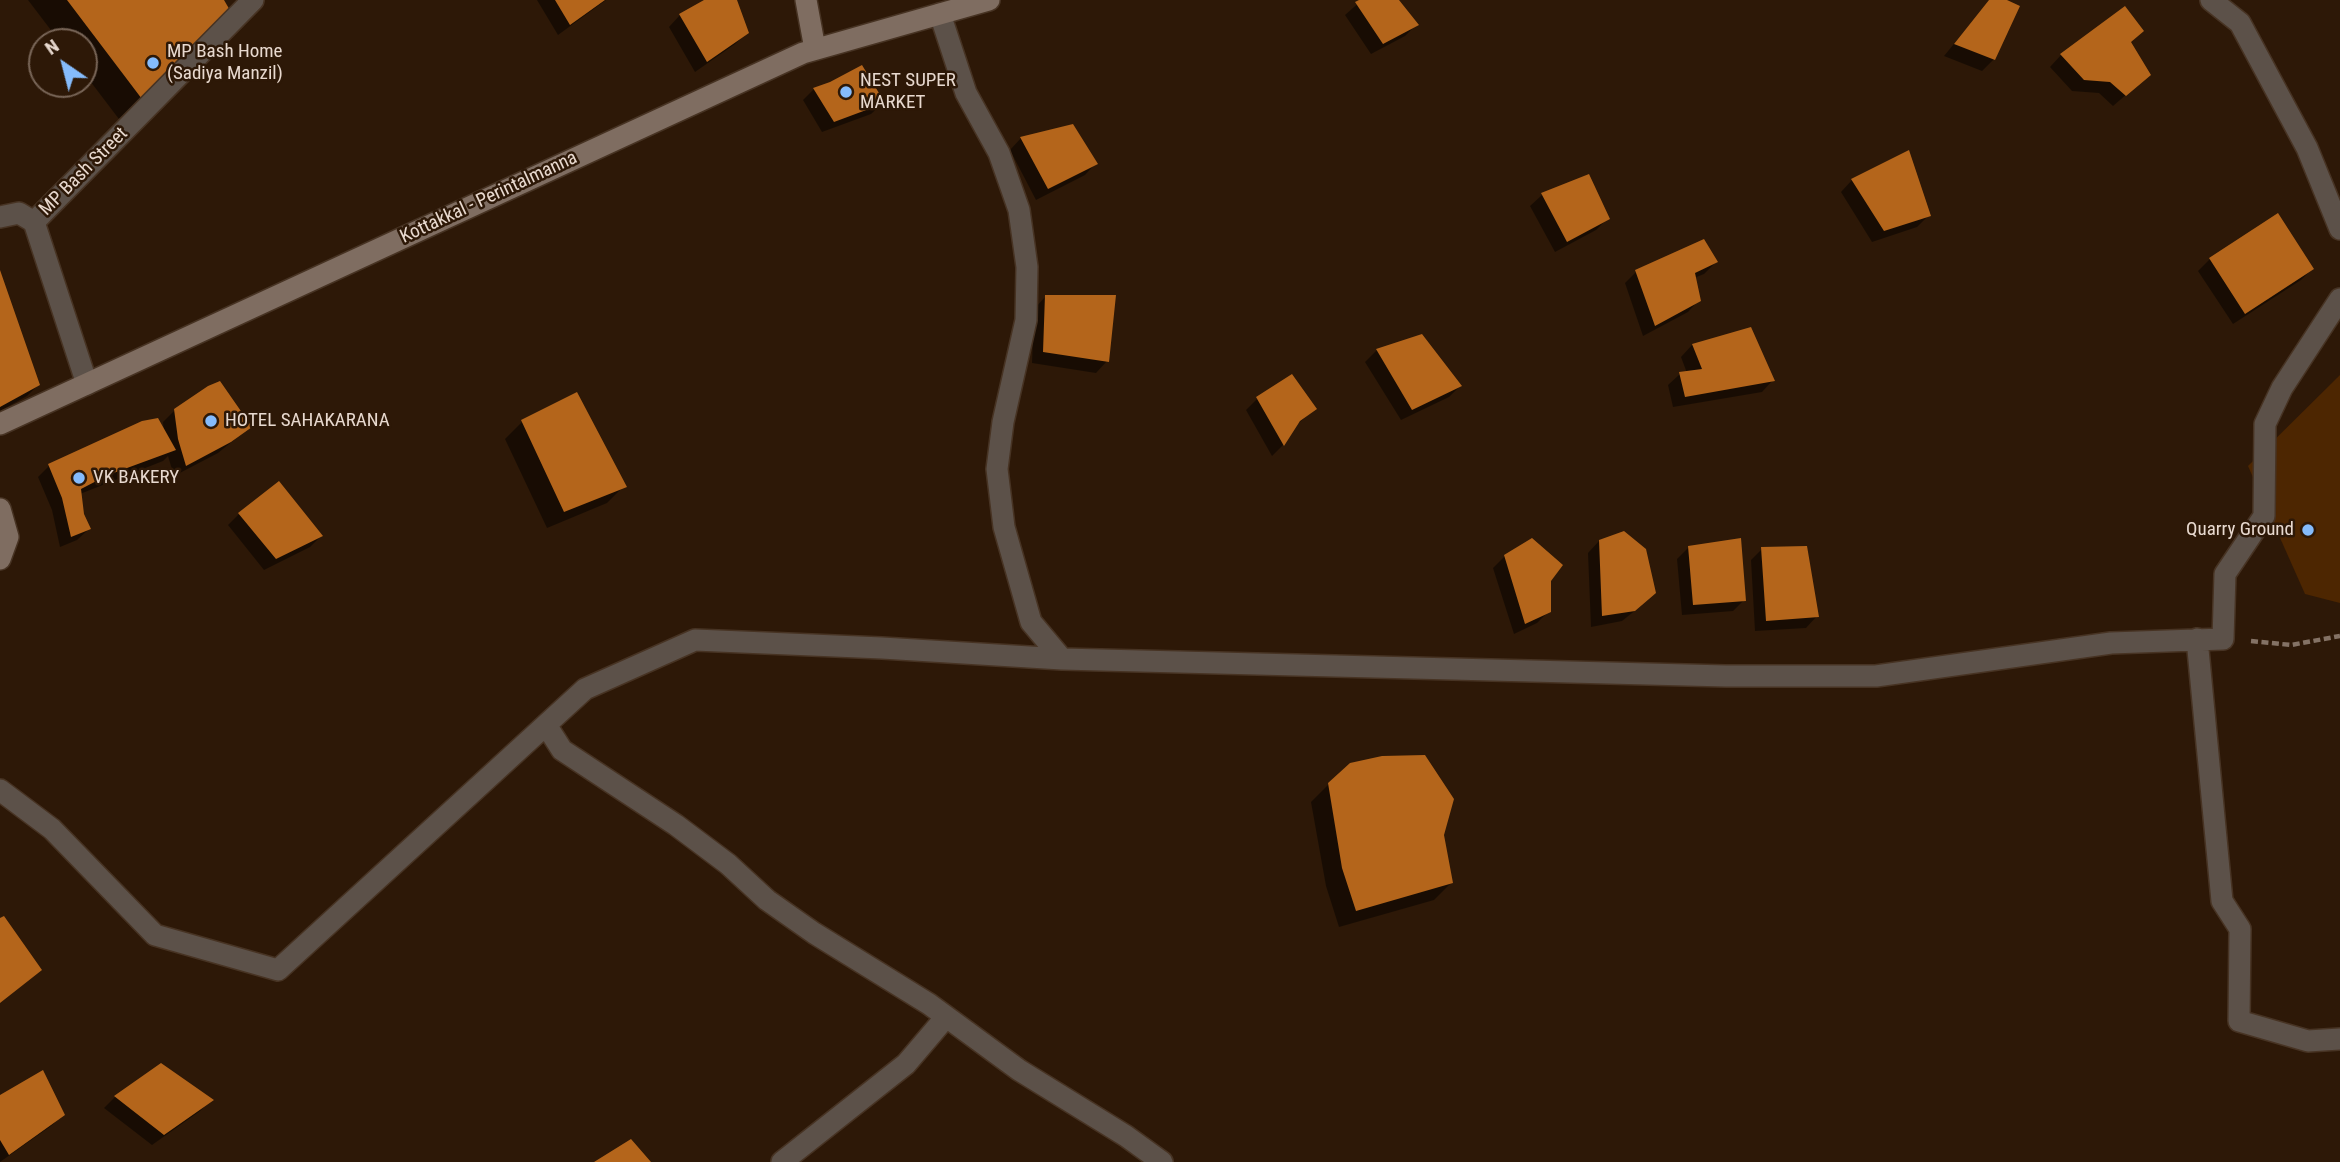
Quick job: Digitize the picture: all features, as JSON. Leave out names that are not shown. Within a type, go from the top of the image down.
[{"type":"main road","points":[[806,0],[815,49]]},
{"type":"main road","name":"Kottakkal - Perintalmanna","points":[[0,424],[791,58],[989,0]]},
{"type":"main road","points":[[0,509],[8,537],[0,559]]},
{"type":"street","name":"MP Bash Street","points":[[87,384],[34,222],[253,0]]},
{"type":"street","points":[[2211,0],[2240,23],[2307,148],[2340,229]]},
{"type":"street","points":[[940,14],[966,93],[999,153],[1019,209],[1027,267],[1026,320],[1003,422],[997,469],[1004,527],[1031,622],[1062,659]]},
{"type":"street","points":[[0,217],[19,213],[34,222]]},
{"type":"street","points":[[0,790],[52,829],[155,935],[278,970],[585,689],[695,640],[1062,659],[1726,676],[1876,676],[2111,643],[2222,639],[2225,574],[2264,516],[2265,424],[2282,388],[2340,299]]},
{"type":"street","points":[[2197,639],[2222,901],[2239,929],[2239,1021],[2308,1041],[2340,1039]]},
{"type":"street","points":[[546,725],[562,750],[676,825],[728,864],[766,900],[946,1017],[1019,1070],[1126,1136],[1162,1162]]},
{"type":"street","points":[[782,1162],[906,1064],[946,1017]]},
{"type":"path","points":[[2222,639],[2291,645],[2340,636]]},
{"type":"shaded area","name":"Quarry Ground","points":[[2340,375],[2340,603],[2305,594],[2248,466]]},
{"type":"building","name":"MP Bash Home (Sadiya Manzil)","points":[[67,0],[224,0],[235,19],[148,107],[98,41],[98,28],[88,28]]},
{"type":"building","points":[[555,0],[605,0],[570,25]]},
{"type":"building","points":[[704,0],[737,0],[749,33],[707,62],[679,14]]},
{"type":"building","points":[[1399,0],[1419,25],[1383,44],[1355,2]]},
{"type":"building","points":[[1989,0],[2007,0],[2020,6],[1995,60],[1954,44]]},
{"type":"building","points":[[2125,6],[2144,31],[2131,42],[2151,75],[2126,96],[2110,82],[2084,80],[2060,54]]},
{"type":"building","name":"NEST SUPER MARKET","points":[[862,65],[885,103],[834,122],[813,88]]},
{"type":"building","points":[[1073,124],[1098,164],[1048,189],[1020,137]]},
{"type":"building","points":[[1909,150],[1931,216],[1884,231],[1851,179]]},
{"type":"building","points":[[1589,174],[1610,219],[1567,242],[1541,193]]},
{"type":"building","points":[[2278,213],[2314,269],[2245,314],[2209,258]]},
{"type":"building","points":[[1704,239],[1718,262],[1695,273],[1701,301],[1655,326],[1635,270]]},
{"type":"building","points":[[0,270],[40,385],[0,407]]},
{"type":"building","points":[[1045,295],[1116,295],[1109,362],[1043,352]]},
{"type":"building","points":[[1751,327],[1775,381],[1685,397],[1679,372],[1702,369],[1692,344]]},
{"type":"building","points":[[1422,334],[1462,386],[1412,410],[1376,349]]},
{"type":"building","points":[[1292,374],[1317,409],[1300,421],[1284,446],[1256,397]]},
{"type":"building","name":"HOTEL SAHAKARANA","points":[[220,381],[252,427],[231,442],[186,466],[178,439],[174,409]]},
{"type":"building","points":[[577,392],[627,487],[564,512],[521,420]]},
{"type":"building","name":"VK BAKERY","points":[[158,418],[176,450],[108,475],[81,489],[84,514],[91,529],[71,537],[62,498],[48,464],[142,421]]},
{"type":"building","points":[[279,481],[323,536],[276,559],[238,513]]},
{"type":"building","points":[[1624,531],[1646,549],[1656,593],[1635,611],[1602,616],[1599,540]]},
{"type":"building","points":[[1532,538],[1563,565],[1551,581],[1551,612],[1525,624],[1504,555]]},
{"type":"building","points":[[1741,538],[1746,601],[1693,605],[1688,546]]},
{"type":"building","points":[[1807,546],[1819,617],[1766,621],[1761,547]]},
{"type":"building","points":[[1425,755],[1454,799],[1444,835],[1453,883],[1356,911],[1342,868],[1328,783],[1350,763],[1382,756]]},
{"type":"building","points":[[4,916],[42,970],[0,1003],[0,918]]},
{"type":"building","points":[[161,1063],[214,1100],[164,1135],[114,1096]]},
{"type":"building","points":[[43,1070],[65,1115],[9,1155],[0,1140],[0,1095]]},
{"type":"building","points":[[631,1139],[651,1162],[594,1162]]},
{"type":"place","name":"MP Bash Home (Sadiya Manzil)","points":[[153,63]]},
{"type":"place","name":"NEST SUPER MARKET","points":[[846,92]]},
{"type":"place","name":"HOTEL SAHAKARANA","points":[[211,421]]},
{"type":"place","name":"VK BAKERY","points":[[79,478]]},
{"type":"place","name":"Quarry Ground","points":[[2308,530]]}]
